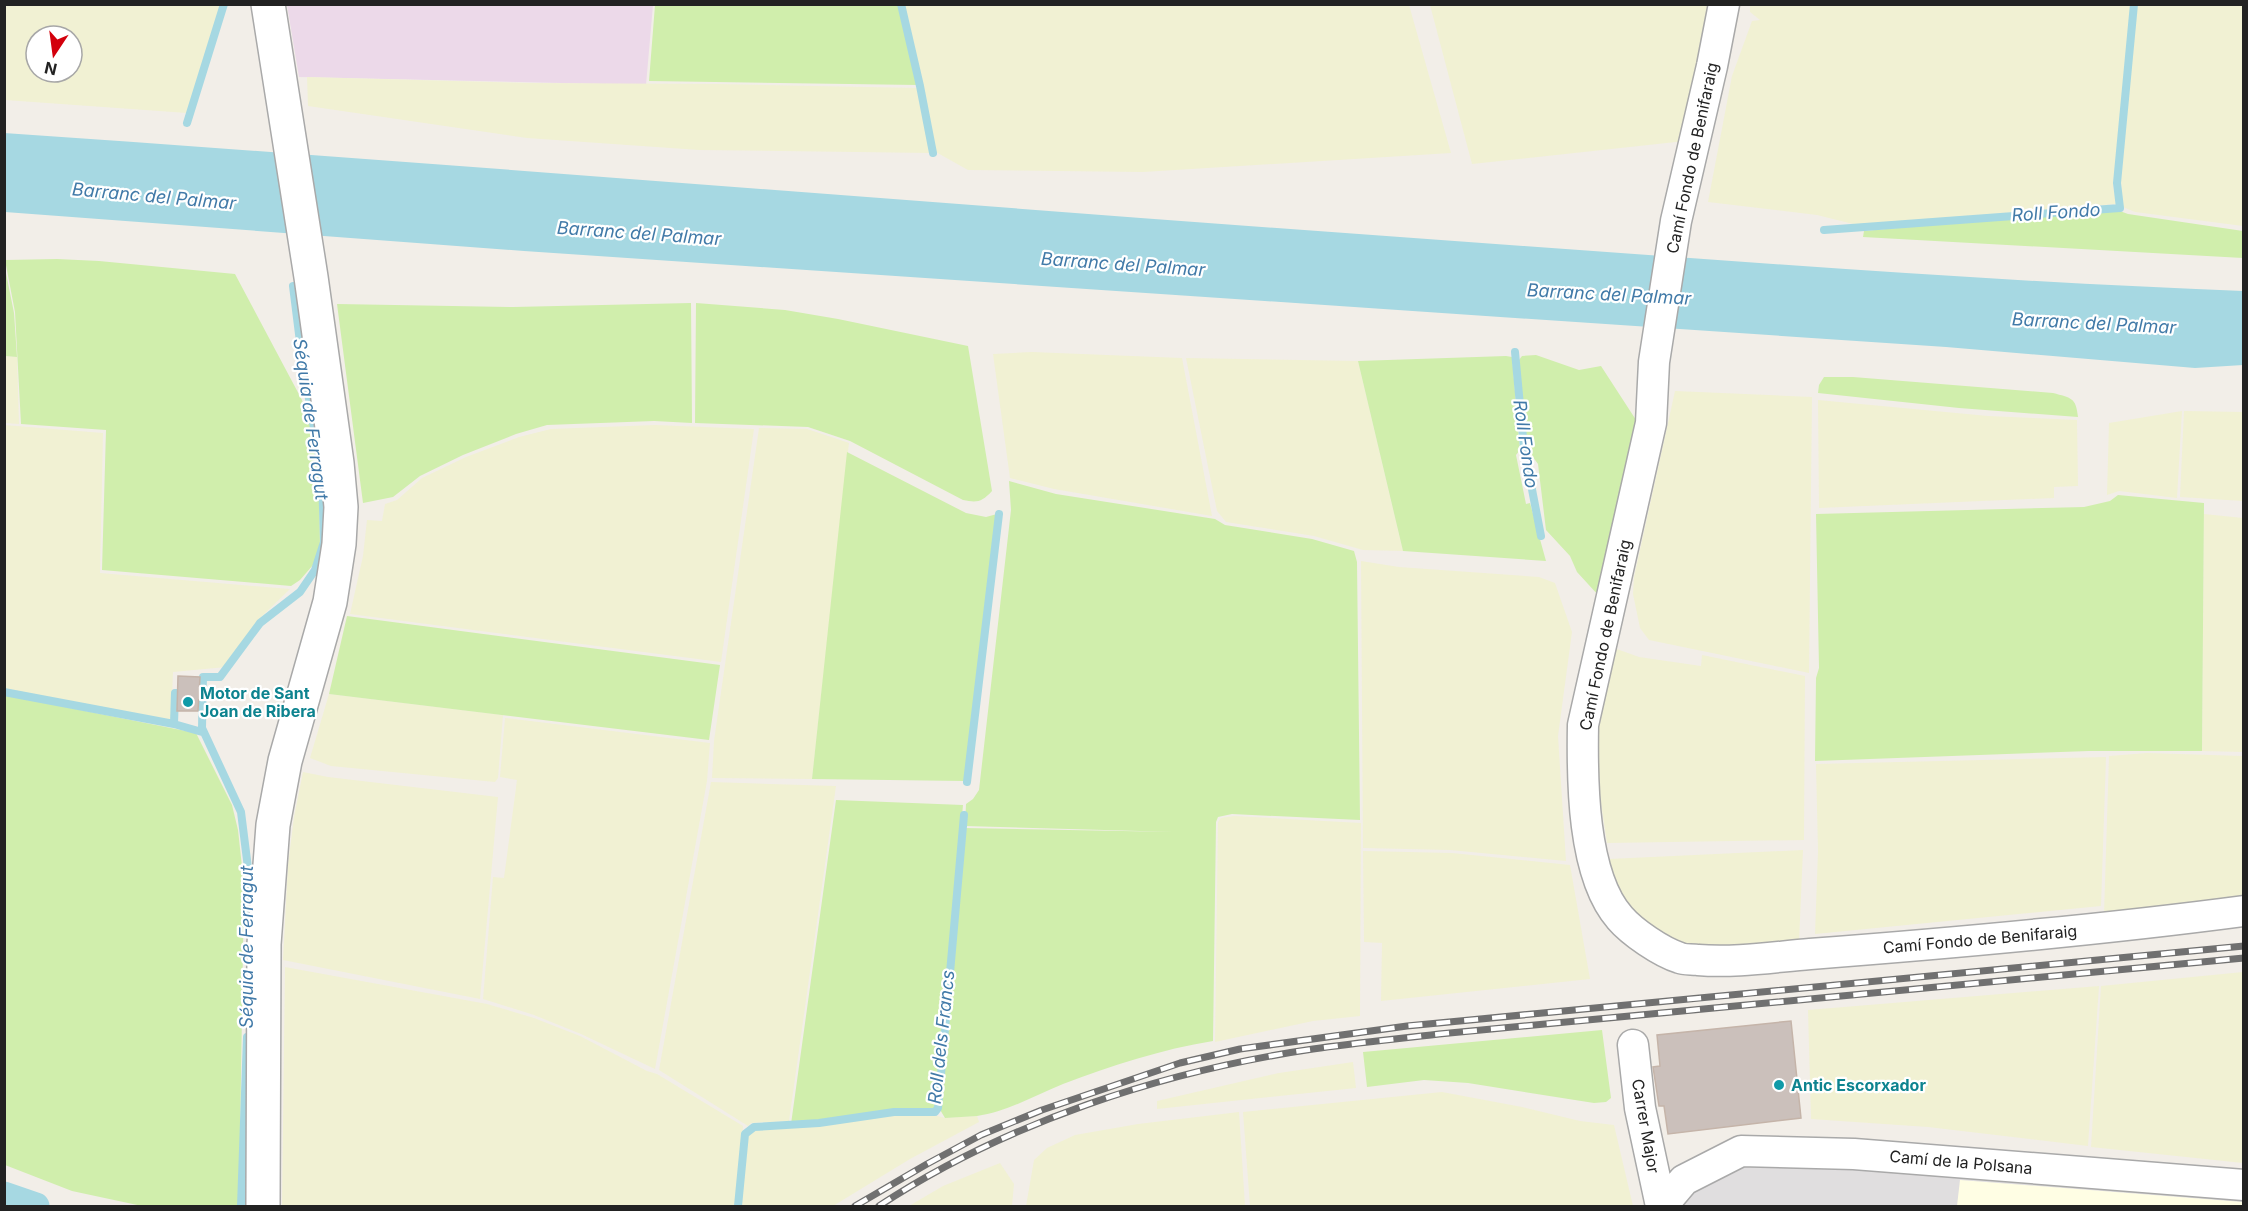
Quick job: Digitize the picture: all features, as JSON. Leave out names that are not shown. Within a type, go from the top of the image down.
[{"type":"street","points":[[263,1206],[264,944],[273,825],[285,761],[330,602],[339,544],[341,507],[311,277],[268,4]]},
{"type":"street","name":"Camí Fondo de Benifaraig","points":[[1724,4],[1676,221],[1654,362],[1651,423],[1583,725],[1582,767],[1586,816],[1594,863],[1602,890],[1620,918],[1649,942],[1680,958],[1722,962],[1947,944],[2244,911]]},
{"type":"street","name":"Carrer Major","points":[[1634,1045],[1640,1108],[1662,1206]]},
{"type":"street","name":"Camí de la Polsana","points":[[1684,1180],[1741,1151],[1854,1154],[2244,1185]]},
{"type":"street","name":"Carrer Major","points":[[1662,1206],[1684,1180]]},
{"type":"shaded area","points":[[4,5],[221,5],[187,113],[5,100]]},
{"type":"shaded area","points":[[287,5],[653,5],[646,85],[299,77]]},
{"type":"shaded area","points":[[902,5],[1409,5],[1451,153],[1143,172],[968,170],[934,151]]},
{"type":"shaded area","points":[[1430,5],[1713,5],[1685,141],[1472,164]]},
{"type":"shaded area","points":[[1750,5],[2131,5],[2113,186],[2116,204],[1857,225],[1817,215],[1708,202],[1732,76],[1752,21],[1760,20],[1750,12]]},
{"type":"shaded area","points":[[2136,5],[2243,5],[2243,226],[2135,212],[2123,207],[2121,181]]},
{"type":"shaded area","points":[[307,77],[530,83],[919,88],[931,153],[699,150],[527,138],[308,106]]},
{"type":"shaded area","points":[[1032,352],[1182,358],[1212,516],[1054,489],[1010,478],[993,354]]},
{"type":"shaded area","points":[[4,356],[17,357],[19,424],[5,423]]},
{"type":"shaded area","points":[[1186,358],[1358,361],[1403,551],[1363,550],[1314,536],[1226,522],[1217,511]]},
{"type":"shaded area","points":[[1675,391],[1812,397],[1809,673],[1649,640],[1640,628],[1633,594],[1634,577]]},
{"type":"shaded area","points":[[1818,400],[1988,416],[2077,420],[2078,486],[2054,487],[2054,498],[1819,508]]},
{"type":"shaded area","points":[[2182,411],[2177,498],[2119,491],[2107,495],[2109,423]]},
{"type":"shaded area","points":[[2184,411],[2243,412],[2243,501],[2180,497]]},
{"type":"shaded area","points":[[4,425],[103,433],[100,573],[290,589],[257,621],[226,667],[173,672],[171,721],[5,690]]},
{"type":"shaded area","points":[[655,425],[754,429],[721,662],[350,614],[363,556],[367,520],[382,521],[385,504],[397,500],[422,478],[466,457],[519,437],[551,429]]},
{"type":"shaded area","points":[[759,428],[807,429],[849,443],[812,779],[712,778],[714,741]]},
{"type":"shaded area","points":[[2204,514],[2243,518],[2244,752],[2202,751]]},
{"type":"shaded area","points":[[1361,561],[1399,567],[1539,577],[1555,583],[1572,632],[1558,736],[1566,861],[1450,850],[1363,848]]},
{"type":"shaded area","points":[[1614,648],[1639,657],[1701,666],[1702,655],[1805,676],[1804,840],[1607,843],[1596,770],[1599,723]]},
{"type":"shaded area","points":[[329,694],[503,715],[498,778],[495,782],[331,766],[310,758]]},
{"type":"shaded area","points":[[505,718],[710,743],[707,781],[655,1069],[581,1034],[534,1015],[483,999],[493,877],[504,878],[517,780],[500,777]]},
{"type":"shaded area","points":[[2147,753],[2243,756],[2243,899],[2104,914],[2109,756]]},
{"type":"shaded area","points":[[2106,757],[2101,906],[1815,934],[1818,851],[1816,764]]},
{"type":"shaded area","points":[[303,772],[498,797],[480,999],[283,960],[288,865]]},
{"type":"shaded area","points":[[711,782],[836,786],[789,1121],[751,1123],[748,1126],[659,1070]]},
{"type":"shaded area","points":[[1234,816],[1361,823],[1360,1016],[1313,1021],[1215,1042],[1218,822],[1221,818]]},
{"type":"shaded area","points":[[1803,850],[1799,942],[1731,951],[1691,947],[1652,928],[1636,915],[1620,891],[1611,873],[1609,859]]},
{"type":"shaded area","points":[[1363,851],[1452,853],[1570,865],[1590,979],[1381,1001],[1382,943],[1364,942]]},
{"type":"shaded area","points":[[285,967],[487,1004],[534,1018],[580,1036],[657,1074],[743,1126],[736,1206],[282,1206]]},
{"type":"shaded area","points":[[2243,972],[2243,1163],[2091,1147],[2101,986]]},
{"type":"shaded area","points":[[2099,986],[2088,1146],[1928,1127],[1811,1119],[1808,1010]]},
{"type":"shaded area","points":[[1353,1062],[1356,1088],[1157,1109],[1157,1101],[1279,1073]]},
{"type":"shaded area","points":[[1442,1092],[1580,1121],[1614,1125],[1633,1206],[1250,1206],[1243,1112]]},
{"type":"shaded area","points":[[1239,1112],[1245,1206],[1026,1206],[1034,1160],[1047,1148],[1075,1135],[1138,1124]]},
{"type":"shaded area","points":[[894,1114],[930,1114],[945,1118],[977,1116],[979,1122],[910,1159],[833,1206],[740,1206],[746,1137],[754,1129],[820,1125]]},
{"type":"shaded area","points":[[1741,1151],[2244,1185],[2243,1206],[1662,1206]]},
{"type":"shaded area","points":[[1000,1163],[1014,1184],[1012,1206],[909,1206],[943,1186]]},
{"type":"shaded area","points":[[1960,1180],[2243,1202],[2243,1206],[1957,1206]]},
{"type":"green space","points":[[899,4],[918,85],[649,81],[655,5]]},
{"type":"green space","points":[[2117,210],[2128,214],[2243,231],[2243,258],[1863,237],[1864,231]]},
{"type":"green space","points":[[57,259],[235,274],[302,400],[310,423],[319,477],[320,547],[313,565],[300,580],[291,586],[102,570],[106,430],[21,424],[15,312],[5,260]]},
{"type":"green space","points":[[5,268],[14,313],[17,357],[5,356]]},
{"type":"green space","points":[[691,303],[692,423],[654,421],[547,425],[516,434],[463,455],[420,476],[393,497],[363,503],[337,304],[513,307]]},
{"type":"green space","points":[[696,303],[785,310],[968,346],[992,491],[979,501],[963,500],[850,441],[808,427],[695,423]]},
{"type":"green space","points":[[1536,355],[1579,370],[1601,366],[1638,423],[1599,596],[1577,572],[1570,556],[1546,530],[1538,464],[1527,449],[1519,360],[1522,356]]},
{"type":"green space","points":[[1512,357],[1520,450],[1516,455],[1526,504],[1530,503],[1546,561],[1403,551],[1358,361]]},
{"type":"green space","points":[[1824,377],[1853,377],[2053,393],[2072,399],[2078,417],[1959,408],[1818,393],[1819,385]]},
{"type":"green space","points":[[847,452],[966,513],[986,517],[997,514],[965,781],[812,779]]},
{"type":"green space","points":[[1009,481],[1056,494],[1215,519],[1225,525],[1312,539],[1354,551],[1357,562],[1360,820],[1232,814],[1218,817],[1216,822],[1213,1041],[1156,1053],[1118,1065],[1063,1084],[999,1111],[977,1116],[945,1118],[939,1108],[964,828],[1175,832],[965,826],[966,804],[979,790],[1011,510]]},
{"type":"green space","points":[[2118,495],[2204,503],[2202,751],[2089,751],[1815,761],[1816,678],[1819,668],[1816,514],[2084,507],[2110,501]]},
{"type":"green space","points":[[347,616],[720,665],[709,740],[329,694]]},
{"type":"green space","points":[[5,695],[196,733],[232,805],[238,830],[244,885],[239,1206],[142,1206],[72,1191],[5,1165]]},
{"type":"green space","points":[[836,800],[963,805],[936,1107],[933,1111],[892,1111],[791,1124]]},
{"type":"green space","points":[[1602,1030],[1611,1098],[1606,1102],[1594,1103],[1468,1083],[1424,1080],[1367,1087],[1363,1052]]},
{"type":"water","name":"Barranc del Palmar","points":[[4,133],[1793,265],[2063,283],[2243,291],[2243,365],[2195,368],[1946,347],[524,251],[5,212]]},
{"type":"building","name":"Motor de Sant Joan de Ribera","points":[[178,676],[200,677],[198,711],[177,711]]},
{"type":"building","name":"Antic Escorxador","points":[[1791,1021],[1801,1118],[1668,1134],[1664,1106],[1659,1106],[1653,1067],[1660,1066],[1657,1035]]},
{"type":"waterway","name":"Séquia de Ferragut","points":[[187,123],[224,4]]},
{"type":"waterway","name":"Roll dels Francs","points":[[901,4],[933,153]]},
{"type":"waterway","name":"Roll Fondo","points":[[1824,230],[2120,208],[2117,183],[2134,4]]},
{"type":"waterway","name":"Séquia de Ferragut","points":[[249,929],[250,884],[241,812],[202,728],[203,677],[220,677],[260,623],[300,592],[315,570],[324,542],[322,475],[302,358],[293,286]]},
{"type":"waterway","name":"Roll Fondo","points":[[1515,352],[1524,448],[1541,536]]},
{"type":"waterway","name":"Roll dels Francs","points":[[967,782],[999,514]]},
{"type":"waterway","points":[[4,692],[174,724],[175,693],[178,693]]},
{"type":"waterway","points":[[174,724],[202,732]]},
{"type":"waterway","name":"Roll dels Francs","points":[[738,1206],[745,1134],[754,1127],[819,1123],[894,1112],[935,1112],[938,1108],[964,815]]},
{"type":"waterway","name":"Séquia de Ferragut","points":[[241,1206],[247,1037]]},
{"type":"waterway","points":[[4,1195],[36,1206]]},
{"type":"railway","points":[[855,1206],[981,1135],[1042,1110],[1180,1063],[1240,1049],[1407,1026],[2244,946]]},
{"type":"railway","points":[[879,1206],[928,1176],[1032,1126],[1143,1086],[1256,1059],[1329,1047],[1439,1034],[2244,958]]},
{"type":"place","name":"Motor de Sant Joan de Ribera","points":[[188,702]]},
{"type":"place","name":"Antic Escorxador","points":[[1779,1085]]}]
